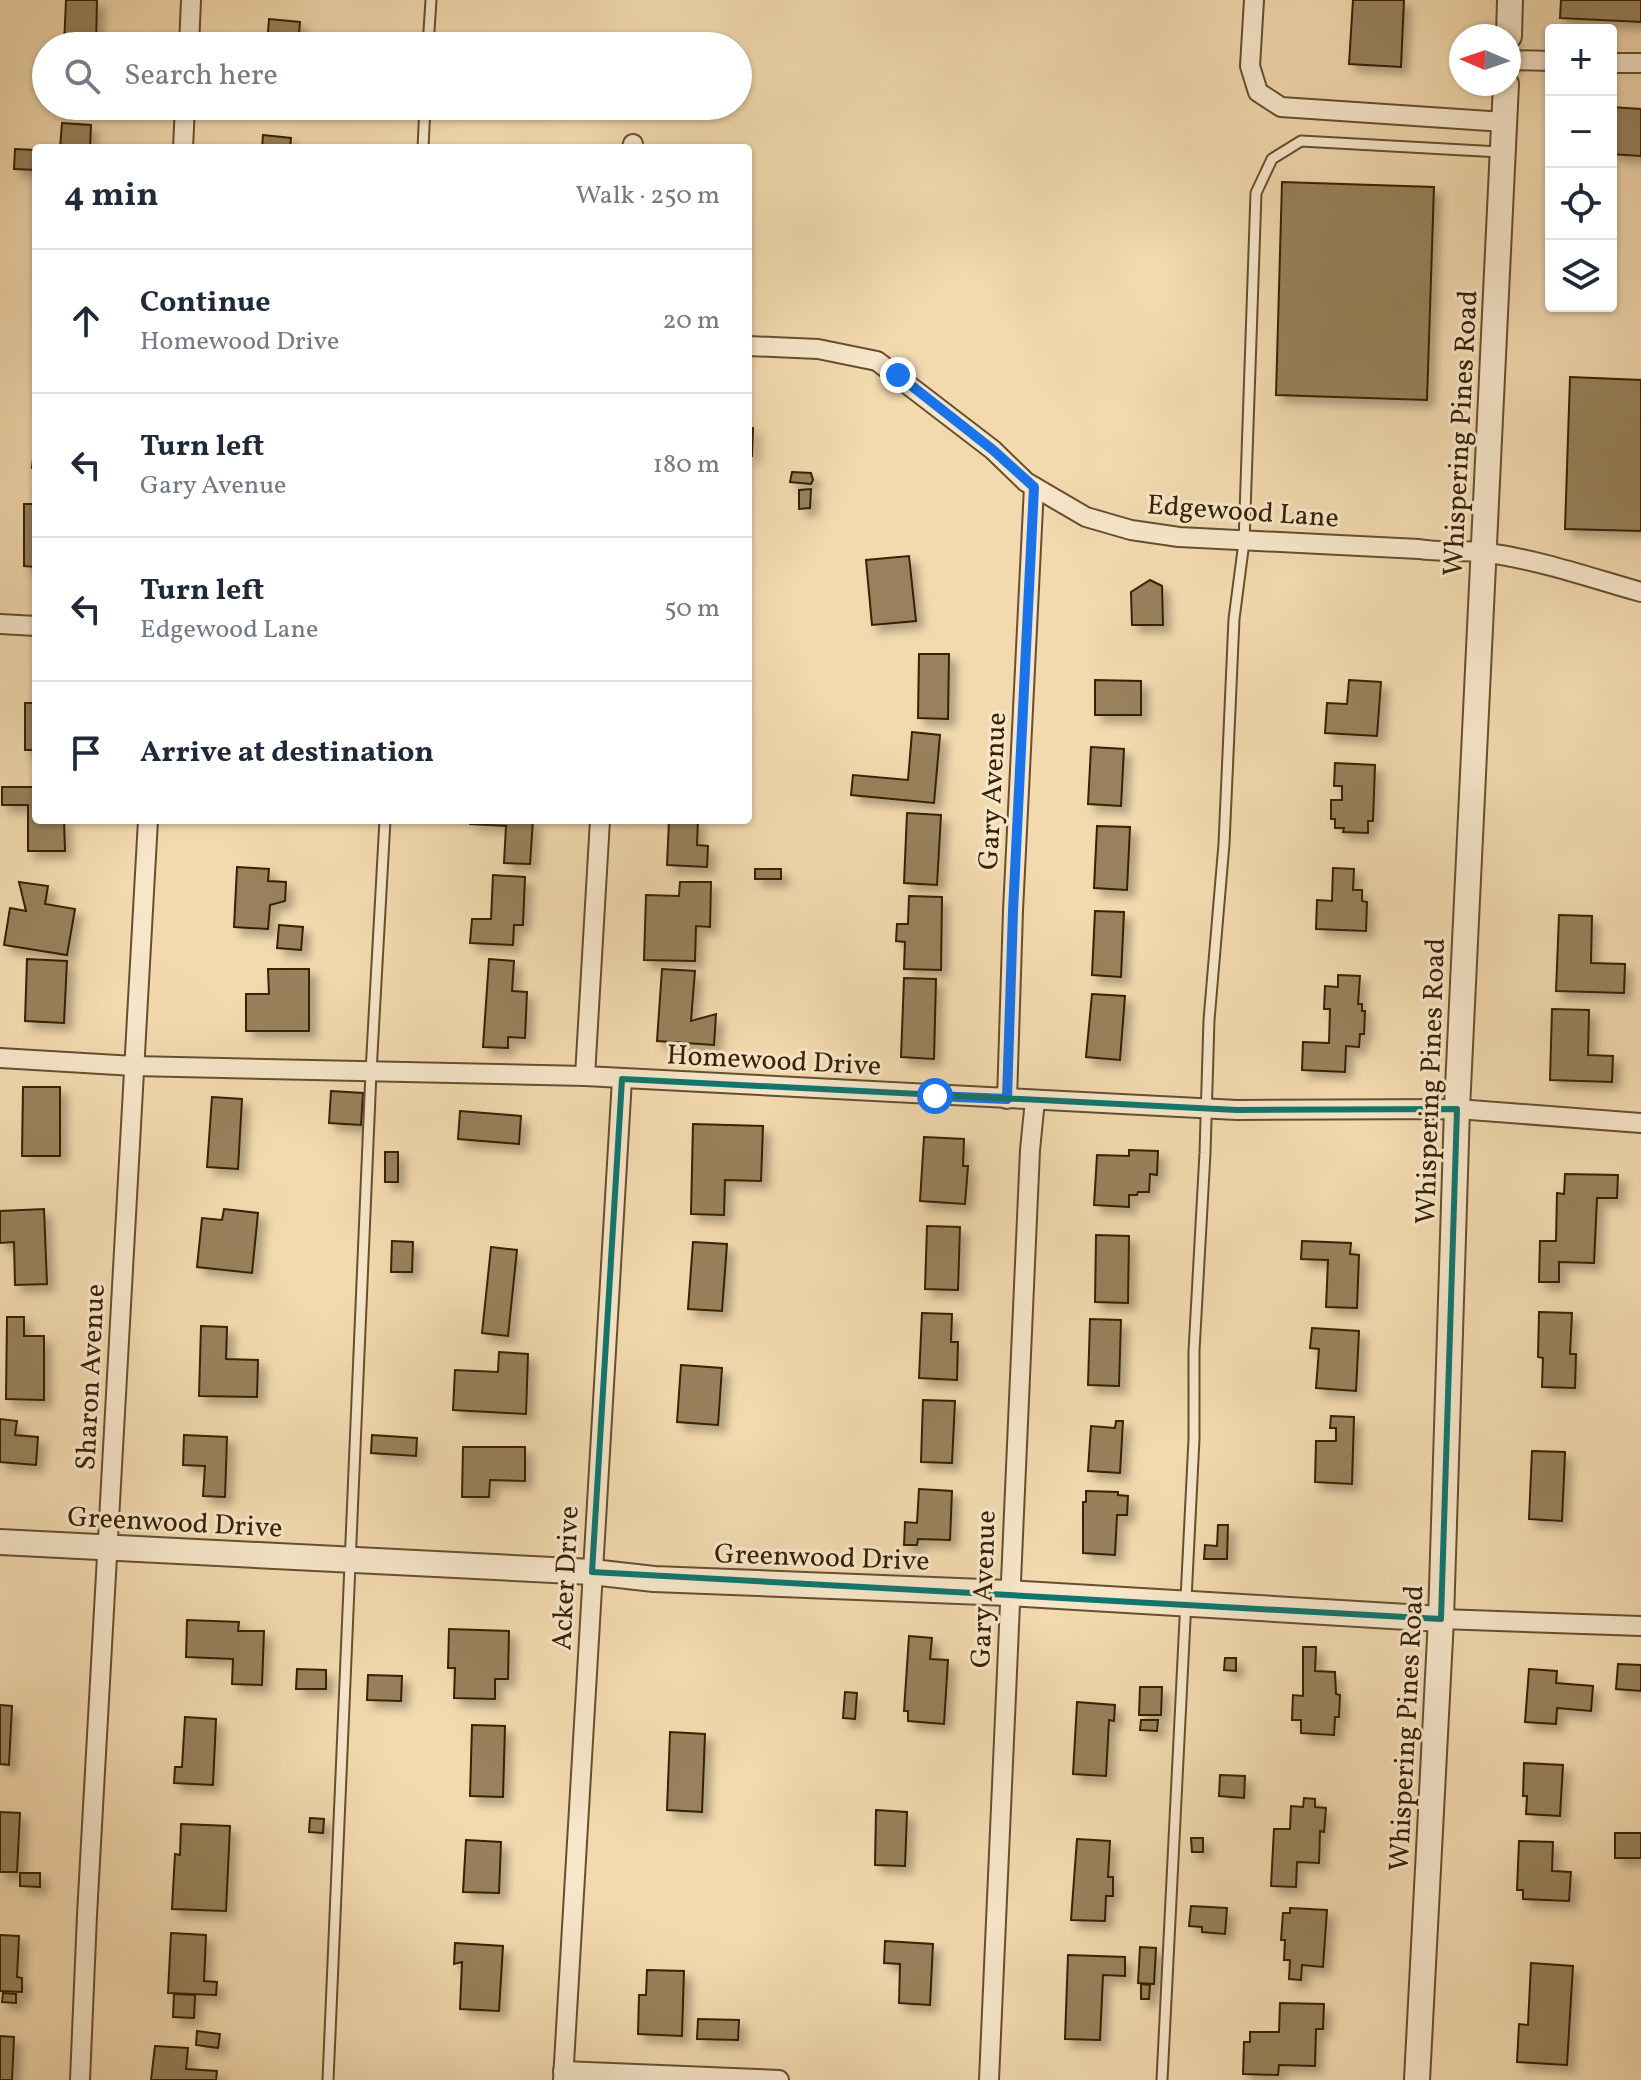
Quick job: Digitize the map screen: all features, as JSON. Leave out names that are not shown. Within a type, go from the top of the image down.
[{"type":"street","points":[[190,32],[191,0]]},
{"type":"street","points":[[1254,0],[1250,66],[1258,92],[1281,107],[1504,122]]},
{"type":"street","points":[[1509,24],[1510,0]]},
{"type":"street","points":[[1521,60],[1545,61]]},
{"type":"street","points":[[1617,63],[1641,63]]},
{"type":"street","name":"Whispering Pines Road","points":[[1417,2080],[1441,1619],[1457,1109],[1505,96]]},
{"type":"street","points":[[183,144],[184,120]]},
{"type":"street","name":"Edgewood Lane","points":[[752,346],[818,349],[877,361],[993,450],[1034,487],[1086,517],[1131,530],[1244,542],[1419,549],[1440,553],[1483,552],[1517,557],[1641,592]]},
{"type":"street","name":"Gary Avenue","points":[[1007,1099],[1034,487]]},
{"type":"street","points":[[0,624],[32,626]]},
{"type":"street","name":"Sharon Avenue","points":[[80,2080],[148,824]]},
{"type":"street","points":[[585,1076],[600,824]]},
{"type":"street","name":"Homewood Drive","points":[[0,1058],[134,1066],[585,1076],[1207,1108],[1457,1109],[1641,1123]]},
{"type":"street","name":"Acker Drive","points":[[563,2075],[622,1079]]},
{"type":"street","name":"Gary Avenue","points":[[989,2080],[1009,1593],[1035,1100]]},
{"type":"street","name":"Greenwood Drive","points":[[0,1542],[592,1572],[654,1579],[1009,1593],[1441,1619],[1641,1626]]},
{"type":"street","points":[[563,2075],[779,2080]]},
{"type":"lane","points":[[429,32],[431,0]]},
{"type":"lane","points":[[423,144],[424,120]]},
{"type":"lane","points":[[1162,2080],[1187,1604],[1194,1439],[1194,1351],[1209,1020],[1224,844],[1234,619],[1244,542],[1256,193],[1272,159],[1301,141],[1503,152]]},
{"type":"lane","points":[[328,2080],[371,1072],[385,824]]},
{"type":"highlighted area","points":[[622,1079],[1237,1110],[1457,1109],[1441,1619],[592,1572]]},
{"type":"building","points":[[66,0],[97,0],[96,32],[65,32]]},
{"type":"building","points":[[1353,0],[1404,0],[1401,67],[1349,64]]},
{"type":"building","points":[[1561,0],[1641,0],[1641,22],[1560,18]]},
{"type":"building","points":[[269,19],[300,22],[299,32],[268,32]]},
{"type":"building","points":[[1617,107],[1641,109],[1641,156],[1617,154]]},
{"type":"building","points":[[62,123],[91,125],[90,144],[60,144]]},
{"type":"building","points":[[263,135],[291,138],[290,144],[262,144]]},
{"type":"building","points":[[15,149],[32,150],[32,170],[14,169]]},
{"type":"building","points":[[1282,182],[1434,187],[1427,400],[1276,395]]},
{"type":"building","points":[[1570,377],[1641,380],[1641,531],[1565,529]]},
{"type":"building","points":[[792,472],[811,473],[811,484],[790,482]]},
{"type":"building","points":[[811,489],[810,508],[799,509],[799,490]]},
{"type":"building","points":[[24,504],[32,504],[32,567],[24,566]]},
{"type":"building","points":[[909,556],[916,621],[872,625],[866,560]]},
{"type":"building","points":[[1150,580],[1162,586],[1163,625],[1132,625],[1131,592]]},
{"type":"building","points":[[919,654],[949,654],[948,719],[918,718]]},
{"type":"building","points":[[1095,680],[1141,681],[1141,715],[1095,715]]},
{"type":"building","points":[[1349,680],[1381,682],[1377,736],[1325,733],[1327,703],[1347,704]]},
{"type":"building","points":[[25,703],[32,703],[32,750],[25,750]]},
{"type":"building","points":[[912,732],[940,735],[934,803],[851,795],[853,775],[908,780]]},
{"type":"building","points":[[1091,747],[1124,749],[1121,806],[1088,804]]},
{"type":"building","points":[[1335,763],[1375,765],[1373,821],[1368,821],[1368,833],[1343,832],[1344,828],[1335,828],[1335,819],[1331,819],[1331,800],[1342,800],[1342,786],[1334,786]]},
{"type":"building","points":[[2,787],[32,787],[32,824],[64,824],[65,851],[28,851],[28,805],[2,805]]},
{"type":"building","points":[[907,813],[941,815],[937,885],[904,883]]},
{"type":"building","points":[[470,824],[533,824],[530,864],[504,863],[506,826]]},
{"type":"building","points":[[669,824],[698,824],[697,845],[708,846],[707,867],[667,865]]},
{"type":"building","points":[[1097,826],[1130,827],[1127,890],[1094,888]]},
{"type":"building","points":[[237,867],[269,869],[268,881],[286,882],[285,901],[270,905],[268,929],[234,927]]},
{"type":"building","points":[[1333,868],[1354,869],[1353,890],[1362,890],[1362,901],[1367,902],[1366,931],[1316,929],[1317,900],[1332,901]]},
{"type":"building","points":[[755,869],[781,869],[781,879],[755,879]]},
{"type":"building","points":[[493,875],[525,877],[523,925],[514,925],[513,945],[470,943],[472,919],[491,919]]},
{"type":"building","points":[[19,882],[48,886],[45,904],[75,909],[67,955],[4,945],[10,908],[26,911]]},
{"type":"building","points":[[680,882],[711,882],[710,927],[696,926],[695,961],[644,960],[646,895],[679,896]]},
{"type":"building","points":[[909,896],[942,897],[941,970],[904,969],[905,942],[896,941],[897,924],[908,924]]},
{"type":"building","points":[[1095,911],[1124,912],[1121,977],[1092,975]]},
{"type":"building","points":[[1559,915],[1592,916],[1591,963],[1625,964],[1624,993],[1556,991]]},
{"type":"building","points":[[279,925],[303,927],[301,950],[277,948]]},
{"type":"building","points":[[27,959],[67,961],[64,1023],[25,1021]]},
{"type":"building","points":[[489,959],[514,961],[512,991],[527,992],[525,1038],[508,1037],[508,1048],[483,1047]]},
{"type":"building","points":[[268,969],[309,969],[309,1031],[246,1031],[246,994],[269,994]]},
{"type":"building","points":[[662,969],[695,971],[691,1021],[716,1014],[714,1045],[657,1041]]},
{"type":"building","points":[[1338,975],[1360,976],[1358,1004],[1362,1004],[1362,1011],[1365,1011],[1364,1034],[1360,1034],[1359,1047],[1346,1046],[1345,1072],[1302,1070],[1303,1042],[1329,1043],[1330,1009],[1324,1009],[1325,986],[1338,987]]},
{"type":"building","points":[[904,978],[936,979],[934,1059],[901,1057]]},
{"type":"building","points":[[1092,994],[1125,996],[1120,1060],[1086,1057]]},
{"type":"building","points":[[1552,1009],[1589,1010],[1588,1055],[1613,1056],[1612,1082],[1550,1080]]},
{"type":"building","points":[[23,1087],[60,1087],[60,1156],[22,1156]]},
{"type":"building","points":[[331,1091],[363,1093],[361,1125],[329,1123]]},
{"type":"building","points":[[212,1097],[242,1099],[238,1169],[207,1167]]},
{"type":"building","points":[[460,1111],[521,1116],[519,1144],[458,1139]]},
{"type":"building","points":[[693,1124],[763,1126],[761,1181],[725,1180],[724,1215],[691,1214]]},
{"type":"building","points":[[924,1137],[964,1139],[963,1166],[968,1166],[965,1204],[920,1201]]},
{"type":"building","points":[[1129,1150],[1158,1151],[1157,1175],[1150,1174],[1149,1192],[1129,1195],[1129,1207],[1094,1205],[1097,1155],[1129,1156]]},
{"type":"building","points":[[385,1152],[398,1152],[398,1182],[385,1182]]},
{"type":"building","points":[[1565,1174],[1618,1175],[1617,1198],[1597,1198],[1594,1263],[1559,1262],[1559,1282],[1539,1282],[1540,1241],[1556,1241],[1557,1193],[1564,1194]]},
{"type":"building","points":[[44,1209],[47,1284],[15,1285],[14,1242],[0,1243],[0,1211]]},
{"type":"building","points":[[224,1209],[258,1213],[252,1273],[197,1267],[202,1218],[222,1220]]},
{"type":"building","points":[[927,1226],[960,1227],[958,1290],[925,1289]]},
{"type":"building","points":[[1096,1235],[1129,1236],[1128,1303],[1095,1302]]},
{"type":"building","points":[[392,1241],[413,1242],[412,1272],[391,1272]]},
{"type":"building","points":[[1302,1241],[1351,1243],[1350,1254],[1359,1255],[1357,1308],[1326,1307],[1328,1260],[1301,1259]]},
{"type":"building","points":[[693,1242],[727,1244],[722,1311],[688,1309]]},
{"type":"building","points":[[491,1247],[517,1250],[508,1336],[482,1333]]},
{"type":"building","points":[[1539,1312],[1572,1313],[1570,1354],[1576,1354],[1575,1388],[1542,1387],[1543,1358],[1538,1357]]},
{"type":"building","points":[[922,1313],[952,1314],[951,1342],[958,1342],[957,1380],[919,1378]]},
{"type":"building","points":[[7,1317],[24,1317],[24,1336],[44,1336],[44,1400],[6,1399]]},
{"type":"building","points":[[1090,1319],[1121,1320],[1119,1386],[1088,1385]]},
{"type":"building","points":[[201,1326],[227,1327],[226,1359],[258,1360],[257,1397],[199,1396]]},
{"type":"building","points":[[1312,1328],[1359,1331],[1356,1391],[1316,1388],[1319,1349],[1310,1348]]},
{"type":"building","points":[[499,1352],[528,1354],[526,1414],[453,1410],[455,1370],[498,1372]]},
{"type":"building","points":[[681,1365],[722,1368],[718,1425],[677,1422]]},
{"type":"building","points":[[923,1400],[955,1401],[952,1463],[921,1462]]},
{"type":"building","points":[[1331,1416],[1354,1417],[1352,1484],[1315,1482],[1316,1441],[1336,1441],[1336,1428],[1330,1428]]},
{"type":"building","points":[[0,1419],[17,1421],[15,1435],[38,1437],[36,1465],[0,1462]]},
{"type":"building","points":[[1116,1421],[1123,1421],[1120,1473],[1088,1471],[1091,1426],[1115,1428]]},
{"type":"building","points":[[184,1435],[227,1437],[225,1497],[203,1496],[205,1466],[183,1465]]},
{"type":"building","points":[[372,1435],[417,1438],[416,1456],[371,1453]]},
{"type":"building","points":[[463,1447],[525,1447],[525,1481],[490,1480],[489,1497],[462,1497]]},
{"type":"building","points":[[1532,1451],[1565,1452],[1562,1521],[1529,1519]]},
{"type":"building","points":[[919,1489],[952,1491],[950,1540],[918,1539],[917,1545],[904,1545],[905,1522],[917,1523]]},
{"type":"building","points":[[1086,1491],[1118,1492],[1118,1495],[1128,1496],[1127,1515],[1117,1515],[1115,1555],[1083,1553],[1083,1502],[1086,1502]]},
{"type":"building","points":[[1218,1525],[1228,1525],[1227,1559],[1204,1559],[1205,1545],[1217,1546]]},
{"type":"building","points":[[187,1620],[239,1622],[238,1631],[264,1631],[262,1685],[232,1684],[233,1659],[186,1657]]},
{"type":"building","points":[[449,1629],[509,1631],[508,1679],[495,1679],[495,1699],[454,1698],[455,1668],[448,1668]]},
{"type":"building","points":[[909,1636],[932,1638],[930,1659],[948,1660],[944,1724],[908,1721],[908,1711],[904,1711]]},
{"type":"building","points":[[1303,1647],[1316,1647],[1315,1671],[1335,1672],[1336,1694],[1340,1695],[1334,1735],[1301,1733],[1301,1720],[1292,1720],[1293,1695],[1303,1696]]},
{"type":"building","points":[[1225,1658],[1236,1658],[1236,1671],[1224,1670]]},
{"type":"building","points":[[1618,1664],[1641,1665],[1641,1691],[1616,1689]]},
{"type":"building","points":[[297,1669],[326,1670],[326,1689],[296,1689]]},
{"type":"building","points":[[1529,1669],[1557,1671],[1556,1683],[1593,1686],[1591,1711],[1557,1708],[1556,1724],[1525,1722]]},
{"type":"building","points":[[368,1675],[402,1676],[401,1701],[367,1700]]},
{"type":"building","points":[[1140,1687],[1162,1687],[1161,1715],[1139,1715]]},
{"type":"building","points":[[845,1692],[857,1693],[855,1719],[843,1718]]},
{"type":"building","points":[[1077,1702],[1115,1705],[1114,1721],[1109,1720],[1106,1776],[1073,1774]]},
{"type":"building","points":[[0,1705],[12,1706],[9,1765],[0,1764]]},
{"type":"building","points":[[185,1717],[216,1719],[213,1785],[174,1783],[175,1767],[182,1767]]},
{"type":"building","points":[[1141,1720],[1158,1720],[1157,1731],[1140,1730]]},
{"type":"building","points":[[472,1725],[505,1726],[503,1797],[470,1796]]},
{"type":"building","points":[[670,1732],[705,1734],[702,1812],[667,1810]]},
{"type":"building","points":[[1524,1763],[1563,1765],[1560,1816],[1526,1814]]},
{"type":"building","points":[[1220,1775],[1245,1776],[1244,1798],[1219,1796]]},
{"type":"building","points":[[1304,1798],[1315,1799],[1315,1807],[1326,1808],[1324,1832],[1320,1831],[1319,1863],[1297,1862],[1296,1887],[1271,1886],[1274,1829],[1290,1829],[1291,1806],[1303,1807]]},
{"type":"building","points":[[876,1810],[907,1812],[905,1866],[875,1865]]},
{"type":"building","points":[[0,1812],[20,1813],[17,1872],[0,1872]]},
{"type":"building","points":[[310,1818],[324,1819],[323,1833],[309,1832]]},
{"type":"building","points":[[181,1824],[230,1826],[226,1911],[172,1909],[175,1854],[180,1855]]},
{"type":"building","points":[[1615,1833],[1641,1833],[1641,1858],[1615,1858]]},
{"type":"building","points":[[1191,1838],[1203,1838],[1203,1852],[1192,1852]]},
{"type":"building","points":[[1077,1839],[1110,1841],[1108,1877],[1113,1877],[1113,1896],[1106,1896],[1105,1921],[1071,1920]]},
{"type":"building","points":[[466,1840],[501,1842],[499,1893],[463,1892]]},
{"type":"building","points":[[1519,1841],[1553,1842],[1552,1871],[1571,1872],[1569,1901],[1523,1899],[1523,1890],[1517,1890]]},
{"type":"building","points":[[20,1873],[40,1873],[40,1887],[20,1886]]},
{"type":"building","points":[[1191,1906],[1227,1908],[1225,1934],[1202,1932],[1202,1927],[1189,1926]]},
{"type":"building","points":[[1290,1908],[1327,1910],[1323,1967],[1302,1965],[1301,1980],[1289,1979],[1290,1960],[1284,1960],[1285,1940],[1281,1940],[1283,1913],[1290,1913]]},
{"type":"building","points":[[171,1933],[206,1935],[204,1981],[217,1982],[216,1995],[168,1993]]},
{"type":"building","points":[[0,1935],[19,1936],[17,1977],[22,1978],[22,1992],[0,1991]]},
{"type":"building","points":[[885,1941],[933,1944],[930,2005],[899,2003],[900,1964],[884,1963]]},
{"type":"building","points":[[455,1943],[503,1946],[499,2011],[460,2009],[462,1962],[454,1964]]},
{"type":"building","points":[[1140,1947],[1156,1948],[1154,1984],[1138,1983]]},
{"type":"building","points":[[1068,1955],[1125,1957],[1125,1976],[1103,1975],[1100,2040],[1065,2039]]},
{"type":"building","points":[[1531,1963],[1573,1966],[1567,2065],[1517,2062],[1519,2024],[1528,2025]]},
{"type":"building","points":[[647,1970],[684,1971],[682,2036],[638,2034],[639,1995],[646,1995]]},
{"type":"building","points":[[1141,1984],[1150,1985],[1149,1999],[1141,1999]]},
{"type":"building","points":[[3,1993],[16,1994],[16,2003],[2,2002]]},
{"type":"building","points":[[174,1994],[195,1995],[194,2018],[173,2017]]},
{"type":"building","points":[[1280,2003],[1324,2004],[1323,2029],[1316,2029],[1315,2066],[1279,2065],[1278,2075],[1243,2074],[1244,2042],[1250,2042],[1250,2032],[1279,2032]]},
{"type":"building","points":[[698,2019],[739,2020],[738,2040],[697,2039]]},
{"type":"building","points":[[197,2031],[220,2034],[218,2048],[196,2045]]},
{"type":"building","points":[[0,2036],[14,2037],[12,2080],[0,2080]]},
{"type":"building","points":[[155,2046],[188,2048],[186,2069],[217,2071],[216,2080],[151,2080]]},
{"type":"route","points":[[898,375],[993,450],[1034,487],[1007,1099],[935,1096]]}]
